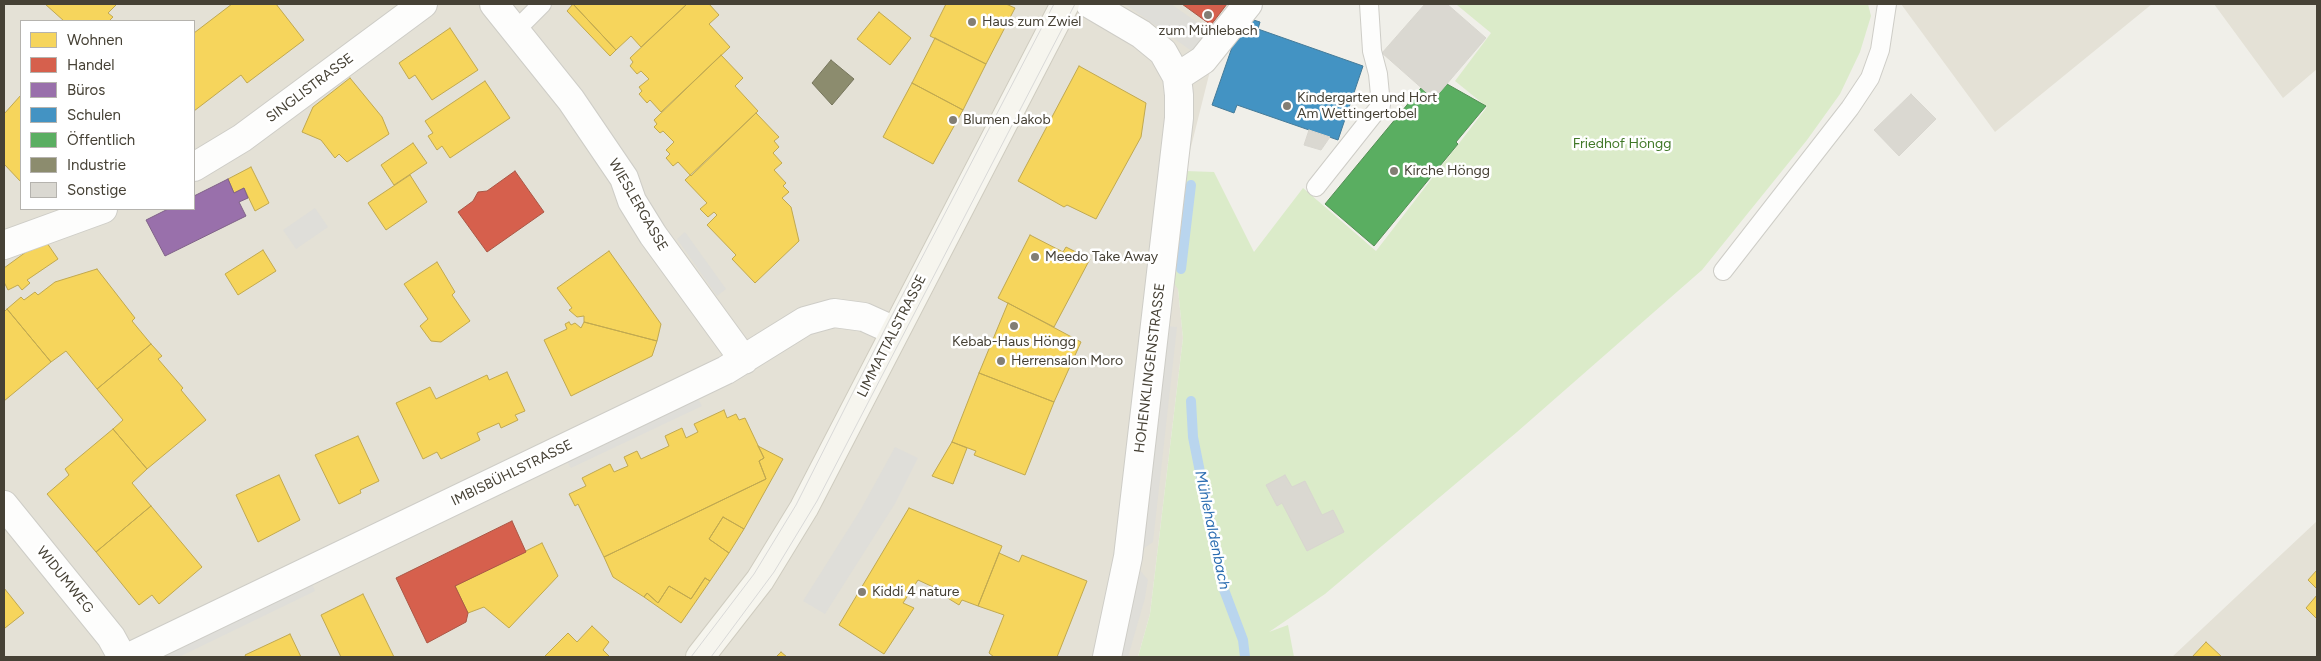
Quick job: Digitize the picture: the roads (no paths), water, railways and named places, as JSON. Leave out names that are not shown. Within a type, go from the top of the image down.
[{"type":"street","name":"SINGLISTRASSE","points":[[195,166],[242,138],[423,4]]},
{"type":"street","name":"WIESLERGASSE","points":[[494,4],[571,100],[624,178],[632,201],[653,235],[744,360]]},
{"type":"street","name":"LIMMATTALSTRASSE","points":[[700,657],[737,611],[784,543],[824,470],[1065,4]]},
{"type":"street","points":[[1090,4],[1141,34],[1163,52],[1177,77],[1203,60],[1248,4]]},
{"type":"street","name":"HOHENKLINGENSTRASSE","points":[[1107,657],[1128,557],[1179,118],[1177,77]]},
{"type":"street","points":[[4,245],[100,210]]},
{"type":"street","name":"IMBISBÜHLSTRASSE","points":[[129,657],[744,360],[805,321],[820,315],[834,313],[864,317],[895,331]]},
{"type":"street","name":"WIDUMWEG","points":[[4,505],[111,637],[122,657]]},
{"type":"lane","points":[[516,30],[542,4]]},
{"type":"lane","points":[[1316,187],[1381,105],[1378,74],[1372,51],[1369,4]]},
{"type":"lane","points":[[1723,271],[1850,108],[1870,78],[1880,50],[1888,4]]},
{"type":"waterway","name":"Mühlehaldenbach","points":[[1181,269],[1191,185]]},
{"type":"waterway","name":"Mühlehaldenbach","points":[[1191,401],[1193,437],[1223,587],[1243,640],[1245,657]]},
{"type":"tram line","points":[[691,657],[754,574],[796,505],[890,319],[1054,4]]},
{"type":"tram line","points":[[711,657],[774,572],[817,501],[1075,4]]},
{"type":"place","name":"zum Mühlebach","points":[[1208,15]]},
{"type":"place","name":"Haus zum Zwiel","points":[[972,22]]},
{"type":"place","name":"Kindergarten und Hort Am Wettingertobel","points":[[1287,106]]},
{"type":"place","name":"Blumen Jakob","points":[[953,120]]},
{"type":"place","name":"Kirche Höngg","points":[[1394,171]]},
{"type":"place","name":"Meedo Take Away","points":[[1035,257]]},
{"type":"place","name":"Kebab-Haus Höngg","points":[[1014,326]]},
{"type":"place","name":"Herrensalon Moro","points":[[1001,361]]},
{"type":"place","name":"Kiddi 4 nature","points":[[862,592]]},
{"type":"park label","name":"Friedhof Höngg","points":[[1622,144]]}]
